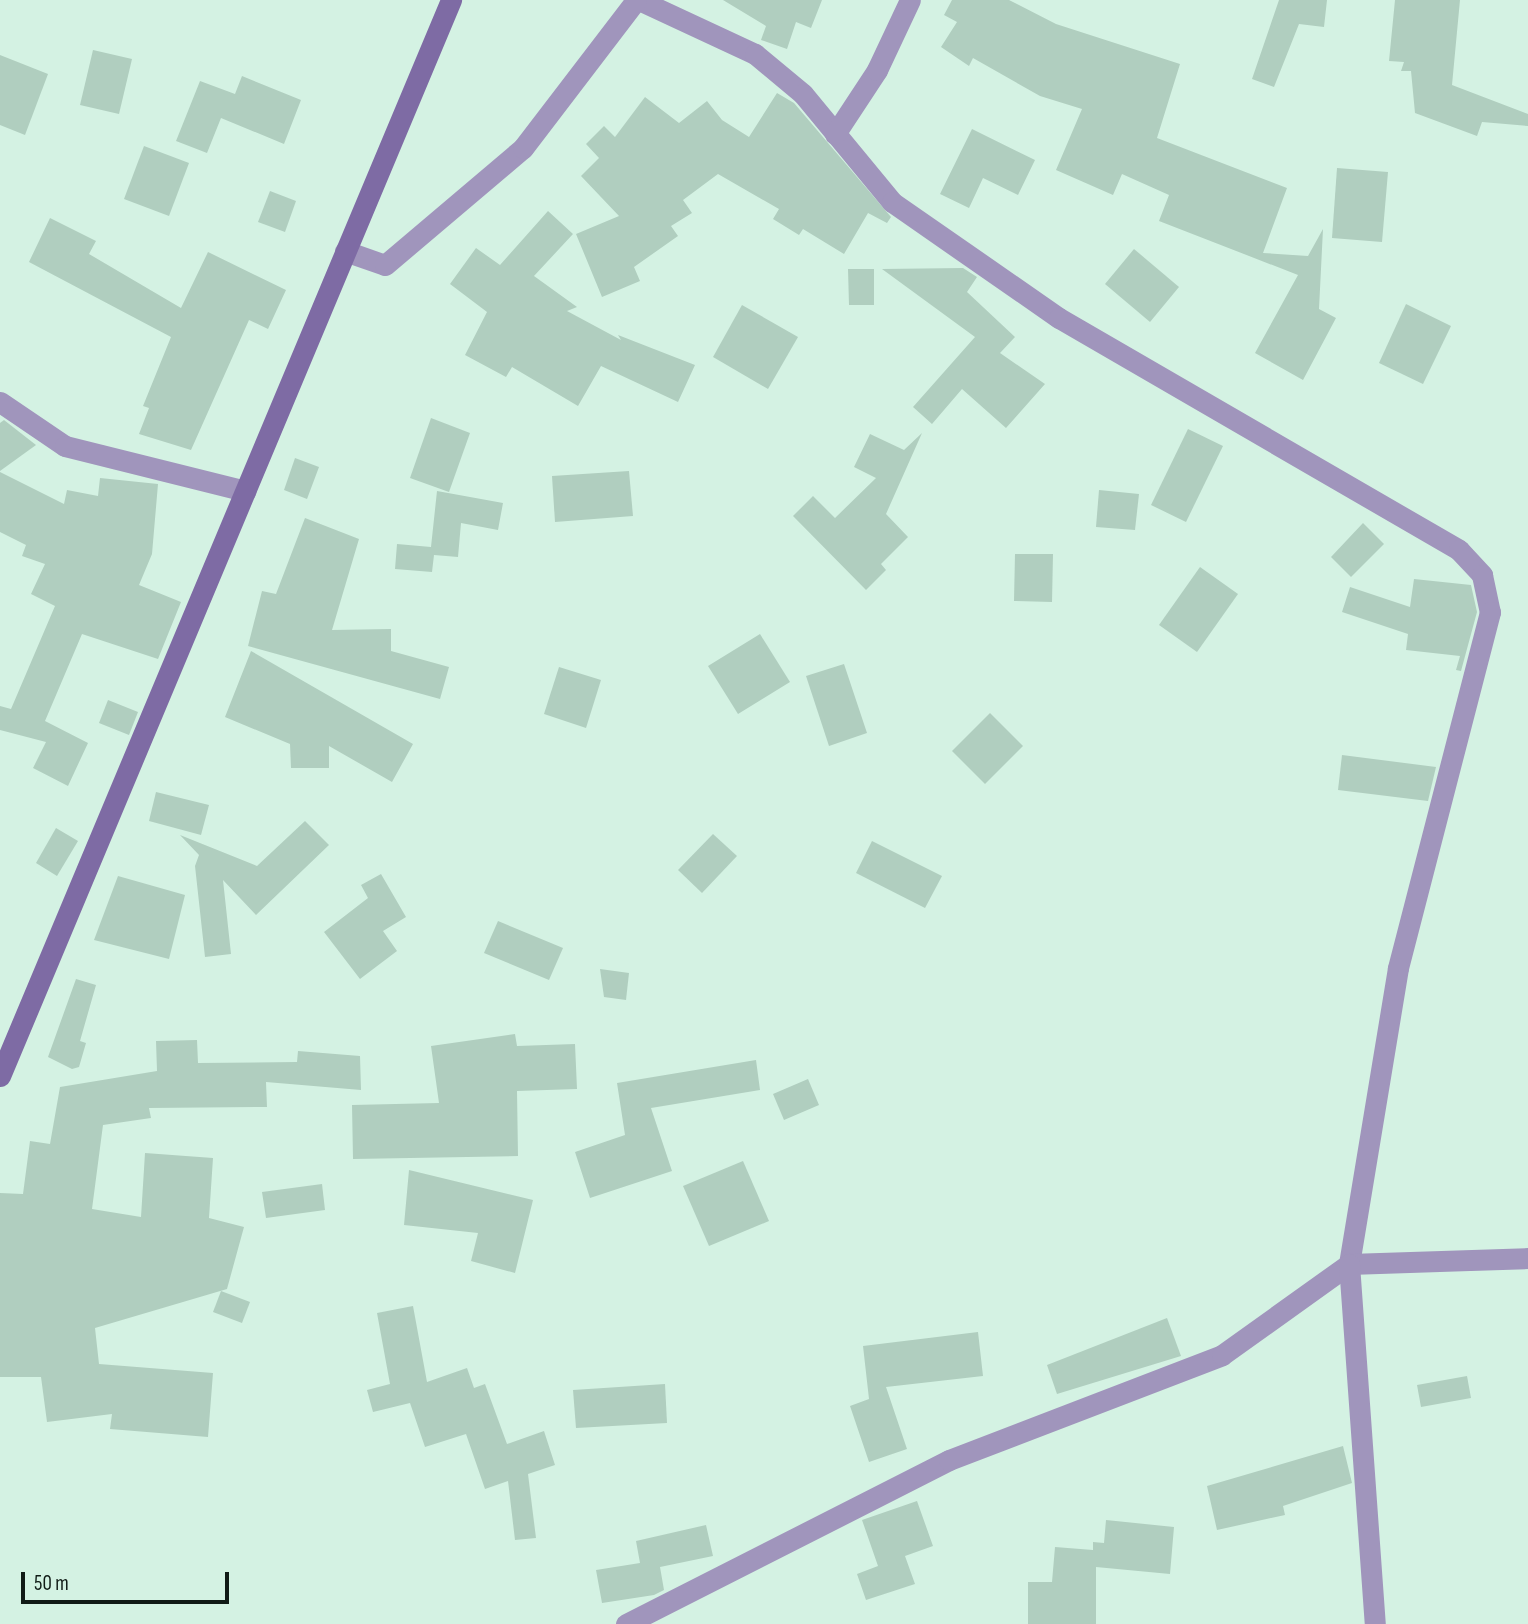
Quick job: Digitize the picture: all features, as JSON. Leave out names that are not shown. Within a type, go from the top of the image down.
[{"type":"street","points":[[0,1076],[451,0]]},
{"type":"street","points":[[345,251],[385,265],[523,148],[637,0],[755,54],[803,94],[892,202],[1048,310],[1459,550],[1482,575],[1490,611],[1398,968],[1349,1264],[1376,1624]]},
{"type":"street","points":[[835,134],[877,70],[909,0]]},
{"type":"street","points":[[0,402],[65,446],[245,491]]},
{"type":"street","points":[[626,1624],[949,1460],[1222,1355],[1349,1264],[1528,1258]]},
{"type":"building","points":[[723,0],[822,0],[811,28],[796,22],[787,49],[761,40],[766,26]]},
{"type":"building","points":[[952,0],[1009,0],[1056,24],[1180,64],[1157,138],[1287,188],[1263,253],[1308,256],[1323,229],[1319,309],[1336,318],[1303,380],[1255,353],[1298,275],[1159,221],[1169,195],[1122,174],[1113,195],[1056,170],[1082,109],[1040,96],[973,58],[969,66],[941,47],[957,22],[944,15]]},
{"type":"building","points":[[1279,0],[1327,0],[1324,27],[1299,24],[1274,87],[1252,79]]},
{"type":"building","points":[[1395,0],[1460,0],[1452,85],[1528,114],[1528,126],[1482,122],[1477,136],[1415,113],[1411,71],[1401,71],[1404,62],[1389,61]]},
{"type":"building","points":[[93,50],[132,59],[119,114],[80,105]]},
{"type":"building","points":[[0,55],[48,74],[25,135],[0,125]]},
{"type":"building","points":[[242,76],[301,100],[284,144],[221,118],[207,153],[176,141],[200,81],[235,94]]},
{"type":"building","points":[[777,93],[794,103],[891,217],[887,223],[868,213],[844,254],[803,229],[799,235],[773,219],[779,209],[718,174],[683,200],[692,213],[671,226],[678,236],[634,267],[640,281],[602,297],[576,234],[619,216],[581,176],[599,158],[586,144],[604,126],[615,137],[645,97],[679,123],[707,101],[722,120],[749,137]]},
{"type":"building","points":[[972,129],[1035,160],[1018,195],[983,178],[969,208],[940,194]]},
{"type":"building","points":[[144,146],[189,163],[169,216],[124,199]]},
{"type":"building","points":[[1337,168],[1388,172],[1382,242],[1332,238]]},
{"type":"building","points":[[270,191],[296,201],[285,232],[258,222]]},
{"type":"building","points":[[548,211],[573,234],[534,276],[577,307],[567,311],[621,340],[618,335],[695,365],[678,402],[601,366],[578,406],[512,367],[506,377],[465,355],[487,312],[450,284],[476,248],[500,265]]},
{"type":"building","points":[[50,218],[96,241],[89,254],[181,308],[208,252],[286,290],[268,329],[249,320],[191,450],[139,434],[149,408],[143,406],[171,337],[29,262]]},
{"type":"building","points":[[1134,249],[1179,287],[1150,322],[1105,284]]},
{"type":"building","points":[[963,268],[977,277],[967,292],[1015,337],[1000,353],[1045,384],[1006,428],[962,389],[932,424],[913,407],[975,337],[882,269]]},
{"type":"building","points":[[848,269],[874,269],[874,305],[849,305]]},
{"type":"building","points":[[1406,304],[1451,326],[1423,384],[1379,363]]},
{"type":"building","points":[[742,305],[798,337],[768,389],[713,357]]},
{"type":"building","points":[[431,418],[470,433],[449,492],[410,478]]},
{"type":"building","points":[[4,420],[36,445],[0,471],[0,423]]},
{"type":"building","points":[[1188,429],[1223,446],[1186,522],[1151,505]]},
{"type":"building","points":[[922,433],[886,514],[908,537],[881,564],[886,570],[866,590],[793,516],[813,496],[835,518],[876,478],[854,467],[870,434],[904,450]]},
{"type":"building","points":[[295,458],[319,467],[307,499],[284,490]]},
{"type":"building","points":[[629,471],[633,516],[555,522],[552,476]]},
{"type":"building","points":[[0,472],[64,504],[67,490],[98,496],[100,478],[158,484],[152,554],[139,585],[181,602],[158,659],[82,634],[45,721],[88,743],[68,786],[33,768],[46,742],[0,730],[0,706],[11,709],[55,606],[31,594],[45,564],[22,556],[26,545],[0,532]]},
{"type":"building","points":[[1099,490],[1139,494],[1135,530],[1096,527]]},
{"type":"building","points":[[437,491],[503,503],[498,530],[461,523],[458,557],[434,555],[432,572],[395,569],[397,544],[431,547]]},
{"type":"building","points":[[305,518],[359,539],[332,630],[391,629],[391,651],[449,667],[440,699],[248,646],[262,591],[276,594]]},
{"type":"building","points":[[1363,523],[1384,544],[1351,577],[1331,557]]},
{"type":"building","points":[[1015,554],[1053,554],[1052,602],[1014,601]]},
{"type":"building","points":[[1200,567],[1238,594],[1197,652],[1159,625]]},
{"type":"building","points":[[1414,579],[1471,585],[1477,612],[1461,671],[1456,670],[1460,656],[1406,650],[1408,634],[1342,612],[1350,587],[1410,607]]},
{"type":"building","points":[[760,634],[790,682],[738,714],[708,666]]},
{"type":"building","points":[[251,651],[413,744],[392,782],[329,746],[329,768],[291,768],[290,744],[225,717]]},
{"type":"building","points":[[844,664],[867,733],[829,746],[806,676]]},
{"type":"building","points":[[559,667],[601,680],[586,728],[544,714]]},
{"type":"building","points":[[108,700],[138,712],[129,735],[99,723]]},
{"type":"building","points":[[990,713],[1023,746],[985,784],[952,751]]},
{"type":"building","points":[[1342,755],[1436,767],[1428,801],[1338,790]]},
{"type":"building","points":[[156,792],[209,805],[201,835],[149,821]]},
{"type":"building","points":[[305,821],[329,845],[256,915],[223,880],[231,954],[205,957],[195,866],[199,855],[180,835],[257,866]]},
{"type":"building","points":[[56,828],[78,841],[57,876],[36,863]]},
{"type":"building","points":[[713,834],[737,856],[702,893],[678,870]]},
{"type":"building","points":[[872,841],[942,876],[925,908],[856,873]]},
{"type":"building","points":[[381,874],[406,917],[383,931],[397,951],[360,979],[324,932],[368,898],[361,885]]},
{"type":"building","points":[[118,876],[185,895],[169,959],[94,940]]},
{"type":"building","points":[[498,921],[563,948],[549,980],[484,953]]},
{"type":"building","points":[[600,969],[629,973],[626,1000],[604,997]]},
{"type":"building","points":[[76,979],[96,985],[80,1041],[86,1043],[79,1067],[72,1069],[48,1057]]},
{"type":"building","points":[[515,1034],[517,1046],[575,1044],[577,1089],[517,1091],[518,1156],[353,1159],[352,1105],[439,1103],[431,1046]]},
{"type":"building","points":[[197,1040],[198,1063],[297,1062],[298,1051],[360,1056],[361,1090],[266,1082],[267,1107],[149,1108],[151,1118],[103,1125],[92,1209],[141,1217],[145,1153],[213,1158],[209,1218],[244,1227],[227,1289],[95,1328],[99,1364],[213,1373],[208,1437],[110,1429],[112,1414],[47,1422],[41,1377],[0,1377],[0,1193],[23,1194],[30,1141],[50,1144],[60,1087],[157,1071],[156,1041]]},
{"type":"building","points":[[756,1060],[760,1090],[651,1108],[672,1171],[590,1198],[575,1152],[625,1135],[617,1083]]},
{"type":"building","points":[[808,1079],[819,1105],[784,1120],[773,1094]]},
{"type":"building","points":[[743,1161],[769,1221],[709,1246],[683,1186]]},
{"type":"building","points":[[409,1170],[533,1200],[515,1273],[471,1261],[478,1233],[404,1225]]},
{"type":"building","points":[[322,1184],[325,1210],[266,1218],[262,1192]]},
{"type":"building","points":[[221,1291],[250,1302],[242,1323],[213,1312]]},
{"type":"building","points":[[413,1306],[427,1382],[467,1368],[474,1388],[485,1384],[507,1444],[544,1431],[555,1465],[528,1474],[536,1538],[515,1540],[508,1481],[485,1489],[466,1434],[425,1447],[410,1403],[373,1412],[367,1390],[390,1384],[377,1313]]},
{"type":"building","points":[[1167,1318],[1181,1356],[1057,1394],[1047,1365]]},
{"type":"building","points":[[978,1332],[983,1376],[886,1387],[907,1449],[869,1462],[850,1406],[869,1399],[863,1346]]},
{"type":"building","points":[[1467,1376],[1471,1398],[1421,1407],[1417,1385]]},
{"type":"building","points":[[665,1384],[667,1423],[576,1428],[573,1390]]},
{"type":"building","points":[[1343,1446],[1352,1483],[1283,1506],[1285,1515],[1217,1530],[1207,1486]]},
{"type":"building","points":[[917,1501],[933,1546],[905,1556],[915,1584],[866,1600],[857,1574],[878,1566],[862,1520]]},
{"type":"building","points":[[1106,1520],[1174,1527],[1170,1574],[1096,1567],[1096,1624],[1028,1624],[1028,1582],[1052,1582],[1055,1547],[1093,1550],[1093,1542],[1104,1543]]},
{"type":"building","points":[[706,1525],[713,1556],[660,1567],[664,1590],[654,1595],[602,1603],[596,1570],[640,1563],[636,1541]]}]
